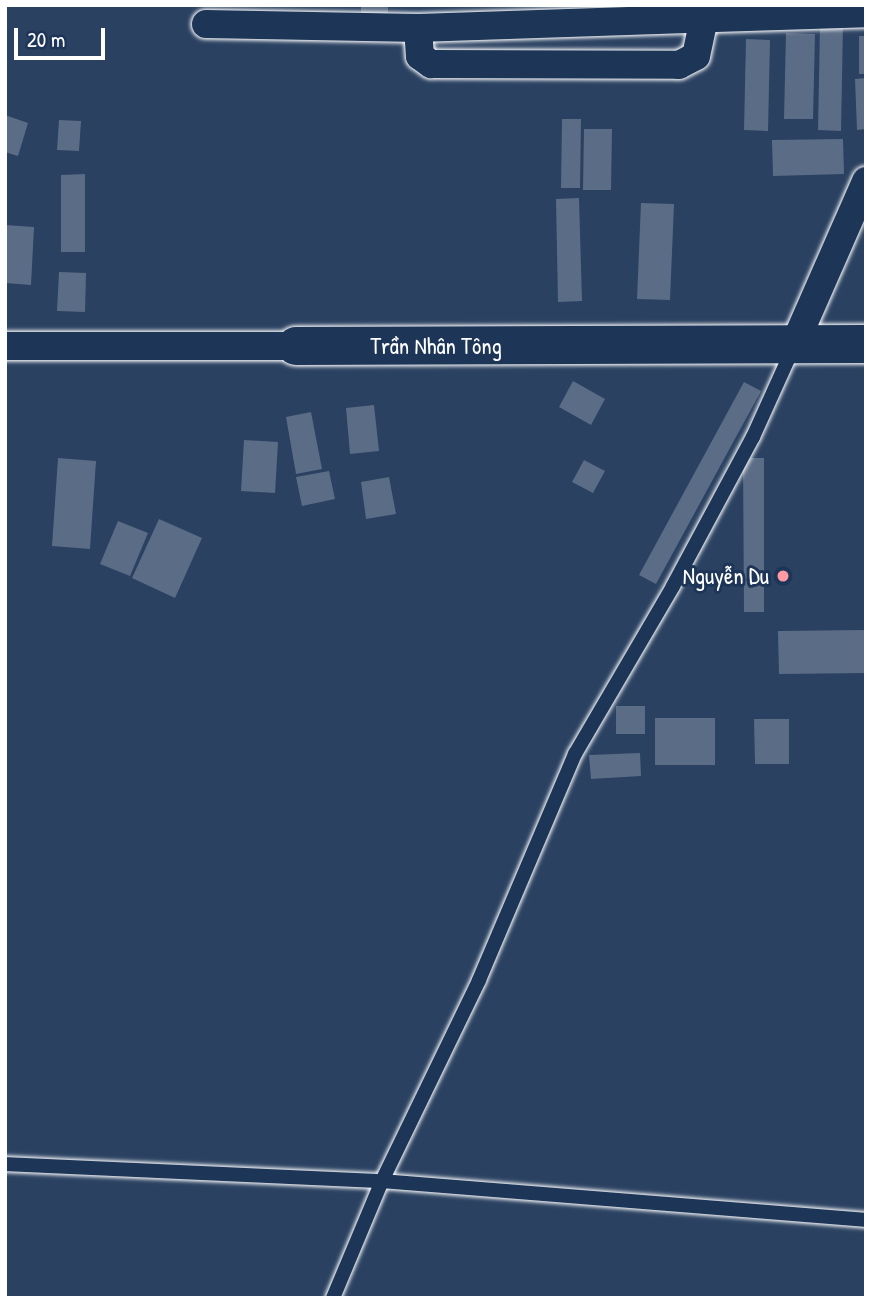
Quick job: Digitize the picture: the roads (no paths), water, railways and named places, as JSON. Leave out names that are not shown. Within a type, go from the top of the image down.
[{"type":"street","points":[[206,24],[334,17],[418,28],[620,14],[704,17],[769,10],[866,13]]},
{"type":"street","points":[[418,28],[420,56],[431,64],[679,65],[696,57],[704,17]]},
{"type":"street","points":[[796,343],[866,181]]},
{"type":"street","name":"Trần Nhân Tông","points":[[5,346],[866,344]]},
{"type":"lane","points":[[333,1298],[382,1181],[479,980],[575,754],[673,586],[753,437],[796,343]]},
{"type":"lane","points":[[5,1164],[382,1181],[866,1220]]},
{"type":"place","name":"Nguyễn Du","points":[[783,576]]}]
